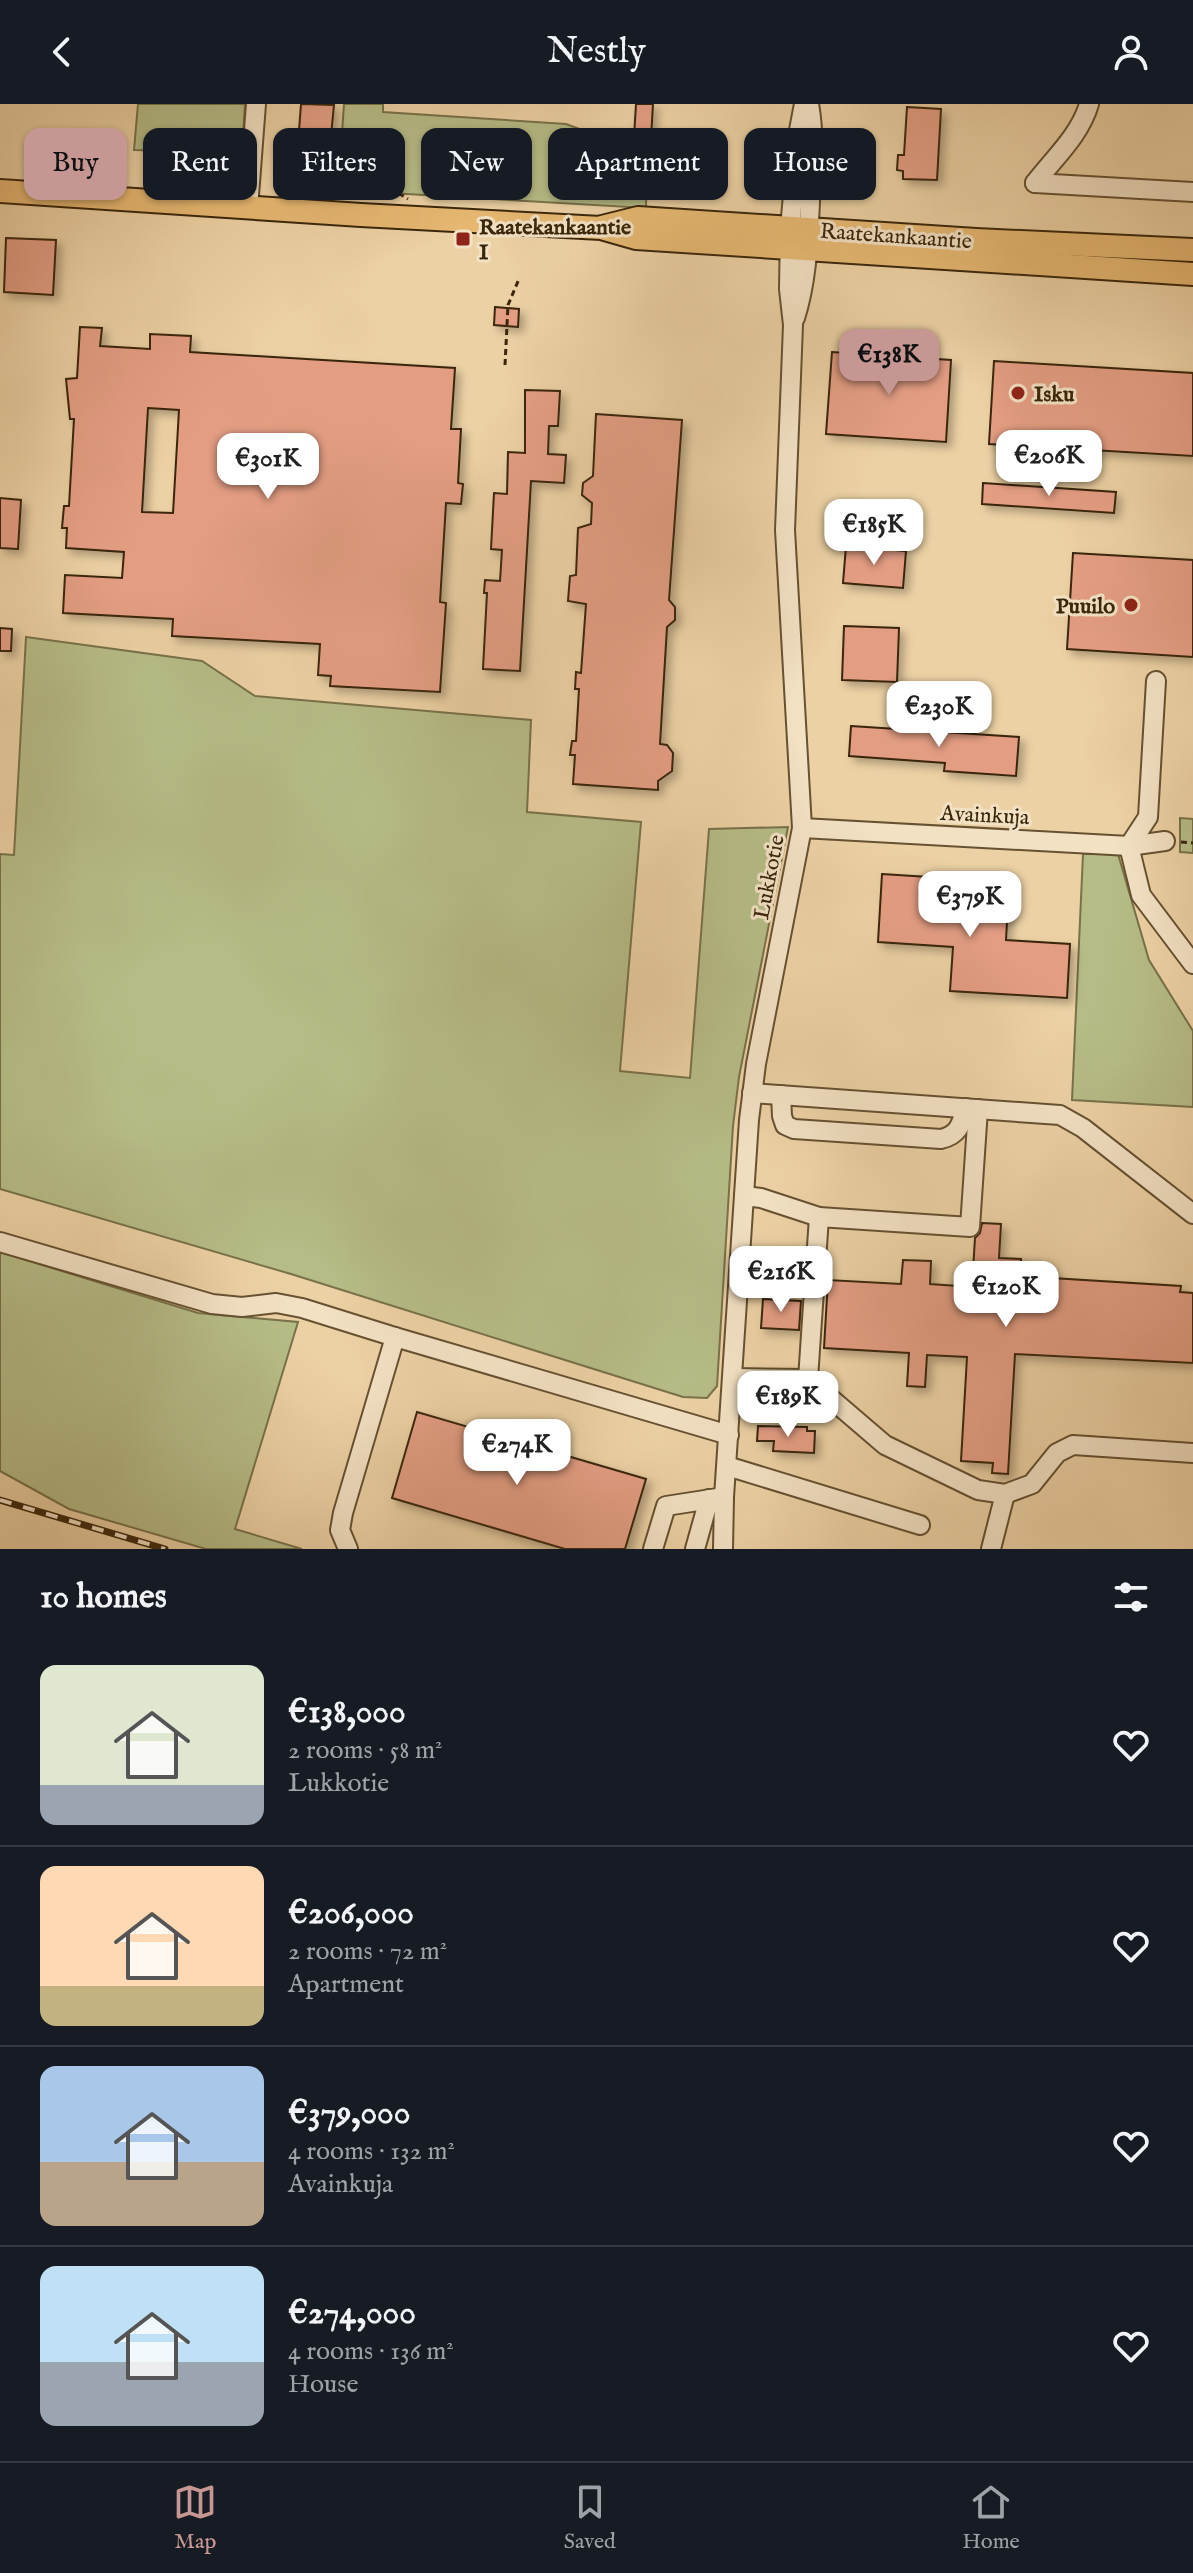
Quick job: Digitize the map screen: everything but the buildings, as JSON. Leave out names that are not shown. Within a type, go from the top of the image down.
[{"type":"main road","name":"Raatekankaantie","points":[[0,191],[601,228],[638,218],[799,238],[1193,274]]},
{"type":"main road","name":"Raatekankaantie","points":[[799,238],[976,240],[1193,250]]},
{"type":"street","points":[[248,208],[256,104]]},
{"type":"street","name":"Lukkotie","points":[[716,1498],[727,1466],[752,1093],[802,828],[785,530],[793,325],[804,290],[799,238],[814,131],[807,104]]},
{"type":"street","points":[[1089,104],[1072,139],[1035,183],[1193,192]]},
{"type":"street","points":[[1156,681],[1148,817],[1129,846],[1141,895],[1193,964]]},
{"type":"street","name":"Avainkuja","points":[[802,828],[1129,846],[1165,841]]},
{"type":"street","points":[[752,1093],[1060,1115],[1083,1128],[1193,1214]]},
{"type":"street","points":[[781,1095],[785,1125],[794,1129],[941,1139],[960,1129],[972,1108]]},
{"type":"street","points":[[744,1196],[761,1198],[819,1217],[970,1227],[972,1108]]},
{"type":"street","points":[[808,1379],[819,1217]]},
{"type":"street","points":[[0,1242],[212,1304],[242,1307],[276,1303],[302,1308],[729,1435]]},
{"type":"street","points":[[348,1549],[340,1530],[343,1513],[395,1337]]},
{"type":"street","points":[[733,1378],[808,1379],[885,1445],[978,1490],[1005,1494],[1032,1484],[1057,1453],[1073,1445],[1193,1453]]},
{"type":"street","points":[[727,1466],[920,1525]]},
{"type":"street","points":[[991,1549],[1005,1494]]},
{"type":"street","points":[[653,1549],[666,1506],[716,1498]]},
{"type":"street","points":[[695,1549],[716,1498]]},
{"type":"street","points":[[716,1498],[723,1549]]},
{"type":"path","points":[[505,365],[508,305],[519,279]]},
{"type":"green space","points":[[138,104],[245,104],[244,128],[143,128],[143,150],[134,150]]},
{"type":"green space","points":[[344,104],[383,104],[383,112],[566,124],[577,128],[548,128],[548,200],[646,200],[646,208],[509,200],[532,200],[532,128],[421,128],[421,195],[405,194],[405,128],[342,128]]},
{"type":"green space","points":[[26,637],[202,661],[255,696],[531,720],[527,812],[641,822],[620,1071],[690,1078],[709,829],[788,827],[739,1077],[733,1126],[717,1386],[707,1398],[683,1397],[291,1274],[0,1189],[0,854],[14,855]]},
{"type":"green space","points":[[1180,818],[1193,819],[1193,853],[1180,852]]},
{"type":"green space","points":[[1083,854],[1118,854],[1149,960],[1193,1031],[1193,1107],[1072,1100]]},
{"type":"green space","points":[[0,1252],[198,1313],[298,1322],[235,1529],[302,1549],[206,1549],[69,1509],[0,1471]]},
{"type":"railway","points":[[0,1500],[165,1549]]},
{"type":"place","name":"Raatekankaantie I","points":[[463,239]]},
{"type":"place","name":"Isku","points":[[1018,393]]},
{"type":"place","name":"Puuilo","points":[[1131,605]]}]
